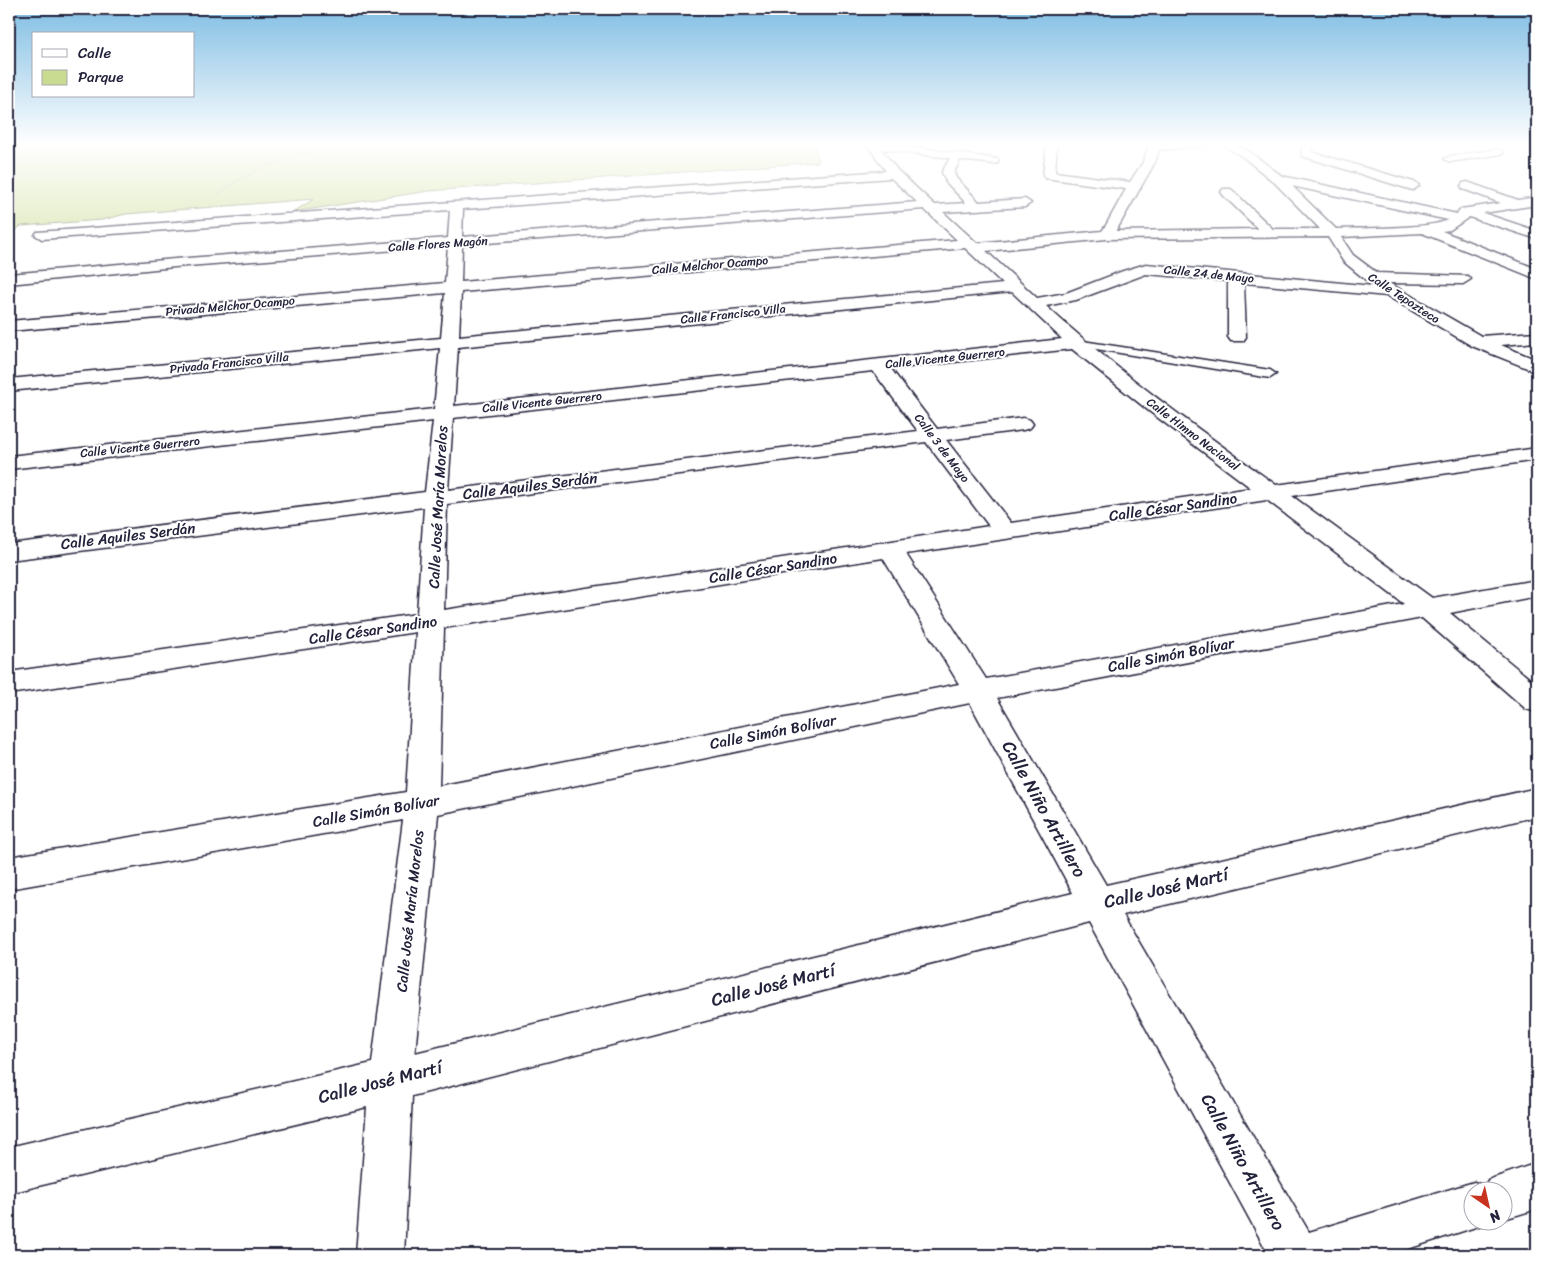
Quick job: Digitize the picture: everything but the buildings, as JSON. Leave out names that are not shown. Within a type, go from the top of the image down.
[{"type":"street","points":[[42,235],[512,202]]},
{"type":"street","name":"Calle Himno Nacional","points":[[925,202],[1076,343],[1156,407],[1426,607],[1537,700]]},
{"type":"street","points":[[974,202],[978,206]]},
{"type":"street","points":[[1106,235],[1117,222],[1126,202]]},
{"type":"street","points":[[1237,202],[1269,233]]},
{"type":"street","name":"Calle Tepozteco","points":[[1301,202],[1332,233],[1348,258],[1391,292],[1478,342],[1537,366]]},
{"type":"street","points":[[1396,202],[1463,215],[1537,235]]},
{"type":"street","points":[[1510,202],[1518,205]]},
{"type":"street","points":[[1463,215],[1532,202]]},
{"type":"street","name":"Calle Flores Magón","points":[[9,279],[175,263],[930,207],[1025,203]]},
{"type":"street","name":"Calle José María Morelos","points":[[380,1255],[391,1080],[422,803],[436,498],[450,342],[457,206]]},
{"type":"street","name":"Calle Melchor Ocampo","points":[[452,287],[1106,235],[1332,233],[1424,229],[1445,227],[1463,215]]},
{"type":"street","points":[[1424,229],[1537,274]]},
{"type":"street","name":"Calle 24 de Mayo","points":[[1033,303],[1070,298],[1128,274],[1146,269],[1391,292]]},
{"type":"street","points":[[1236,276],[1237,337]]},
{"type":"street","points":[[1371,278],[1463,279]]},
{"type":"street","name":"Privada Melchor Ocampo","points":[[9,326],[452,287]]},
{"type":"street","name":"Calle Francisco Villa","points":[[450,342],[1016,287]]},
{"type":"street","points":[[1478,342],[1537,337]]},
{"type":"street","name":"Privada Francisco Villa","points":[[9,385],[450,342]]},
{"type":"street","name":"Calle Vicente Guerrero","points":[[9,462],[443,412],[1076,343]]},
{"type":"street","name":"Calle 3 de Mayo","points":[[878,365],[1005,532]]},
{"type":"street","name":"Calle Aquiles Serdán","points":[[9,552],[1023,424]]},
{"type":"street","name":"Calle César Sandino","points":[[9,683],[431,621],[1005,532],[1537,454]]},
{"type":"street","name":"Calle Niño Artillero","points":[[891,550],[978,691],[1295,1255]]},
{"type":"street","name":"Calle Simón Bolívar","points":[[9,874],[422,803],[978,691],[1537,588]]},
{"type":"street","name":"Calle José Martí","points":[[9,1170],[391,1080],[1098,904],[1537,802]]},
{"type":"street","points":[[1514,1193],[1537,1186]]},
{"type":"street","points":[[1312,1255],[1464,1209]]},
{"type":"lane","points":[[1076,343],[1270,374]]},
{"type":"green space","points":[[9,202],[277,202],[126,214],[102,220],[21,226],[9,234]]},
{"type":"green space","points":[[309,202],[358,202],[293,212]]}]
